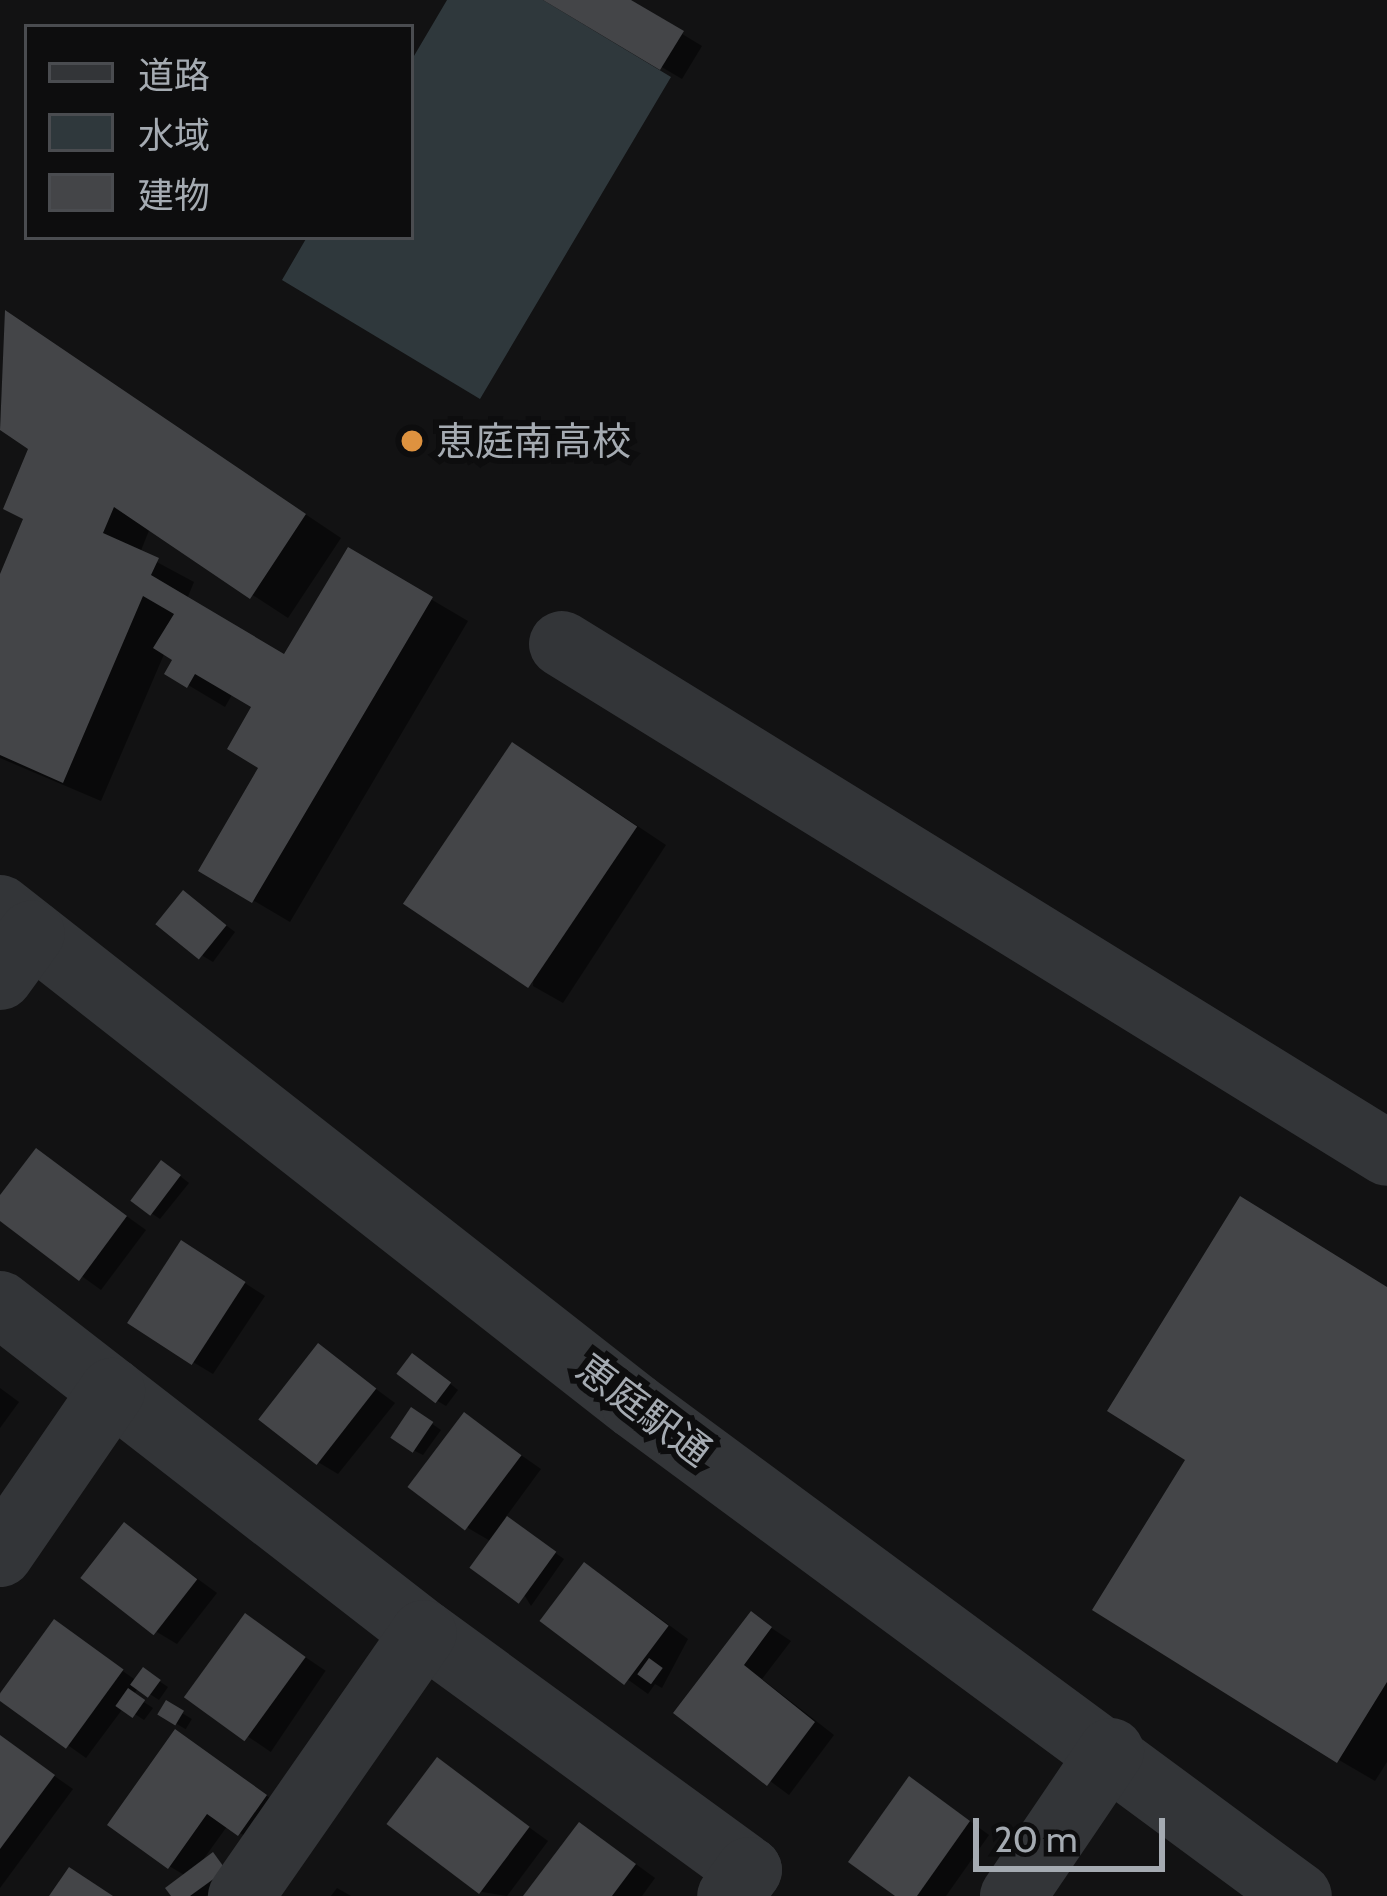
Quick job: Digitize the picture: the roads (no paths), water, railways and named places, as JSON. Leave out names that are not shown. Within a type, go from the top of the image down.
[{"type":"street","points":[[562,644],[1387,1154]]},
{"type":"street","name":"恵庭駅通","points":[[11,939],[635,1406],[1111,1750],[1299,1896]]},
{"type":"street","points":[[0,1304],[424,1633],[749,1870],[730,1896]]},
{"type":"street","points":[[0,1554],[112,1391]]},
{"type":"street","points":[[241,1896],[424,1633]]},
{"type":"street","points":[[1013,1896],[1111,1750]]},
{"type":"water","points":[[447,0],[543,0],[671,77],[480,399],[282,280],[305,240],[414,240],[414,56]]},
{"type":"place","name":"恵庭南高校","points":[[412,441]]}]
